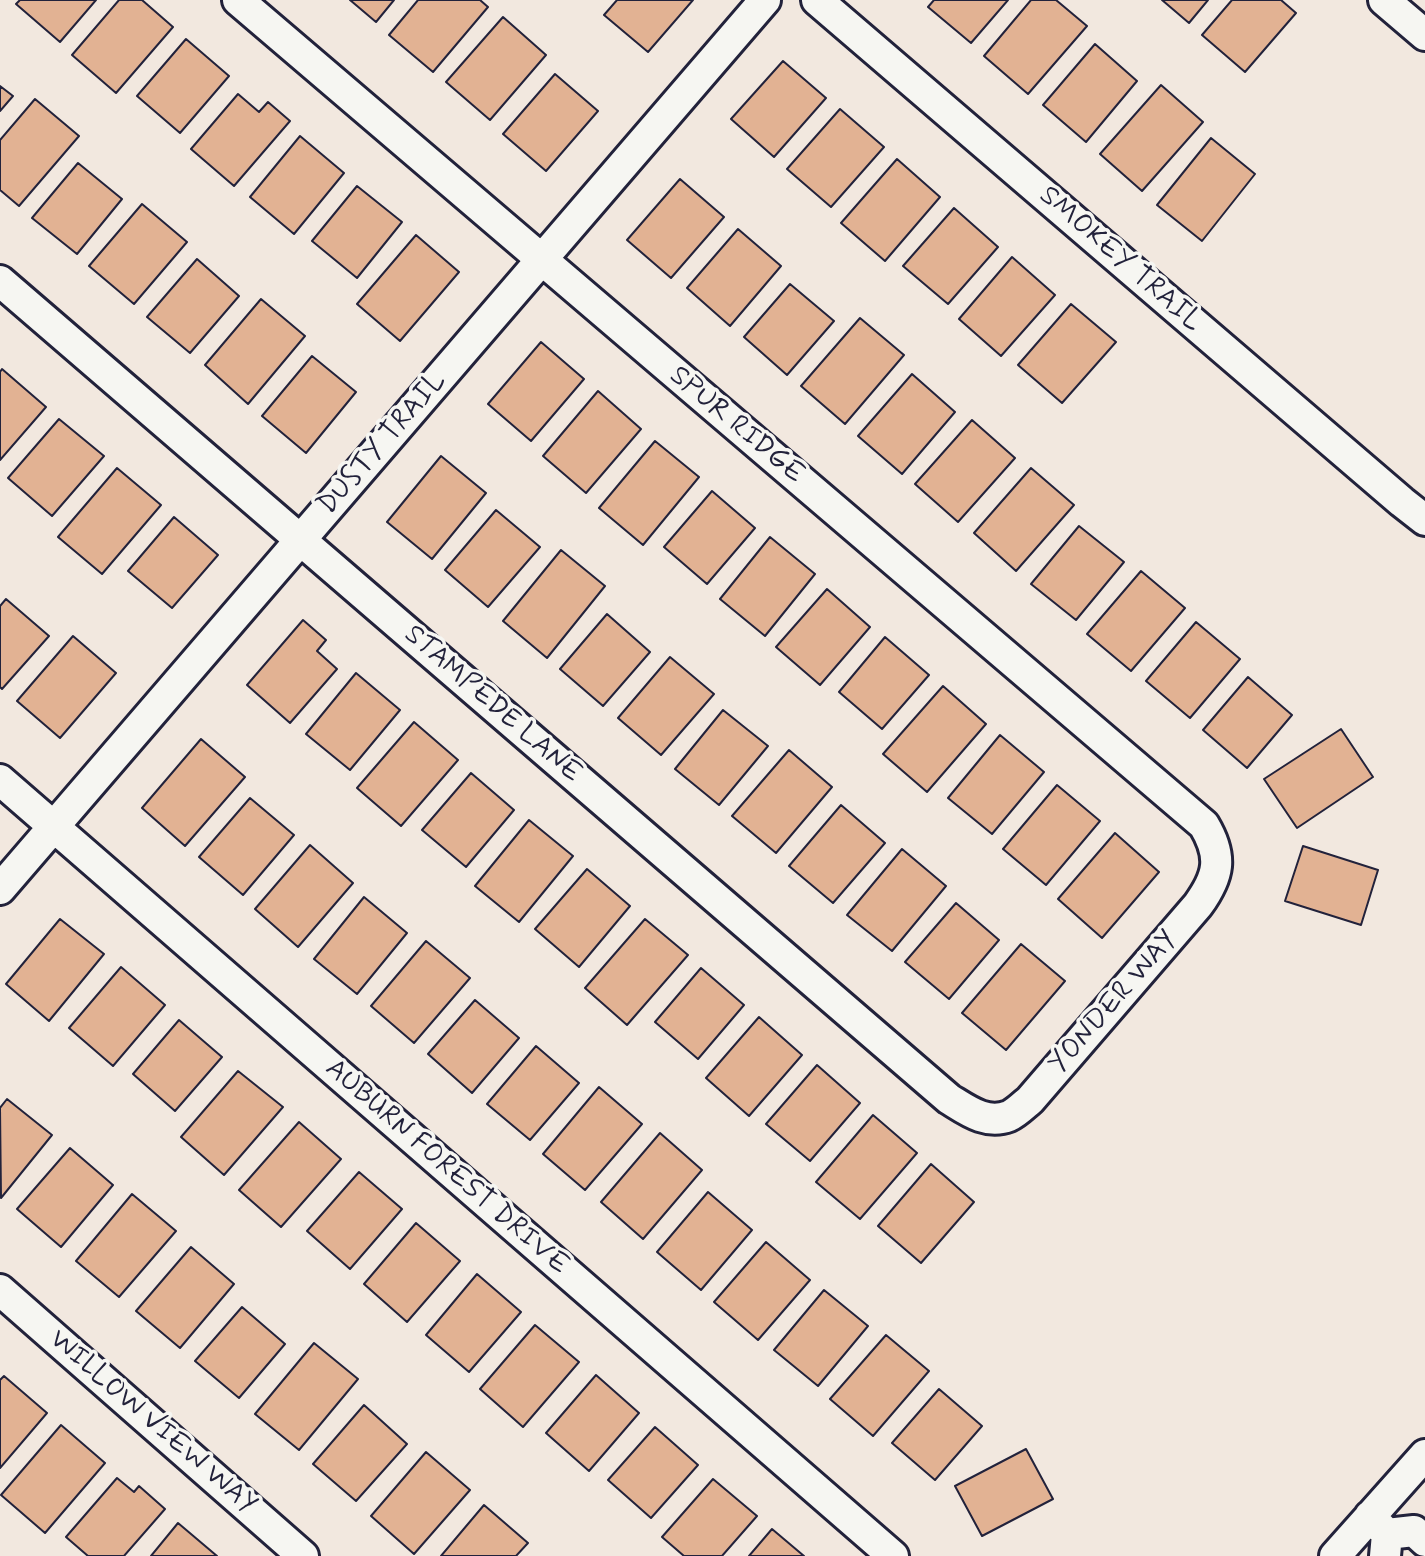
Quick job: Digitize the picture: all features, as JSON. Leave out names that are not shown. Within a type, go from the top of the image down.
[{"type":"street","name":"SPUR RIDGE","points":[[238,0],[1204,825],[1214,841],[1217,864]]},
{"type":"street","name":"DUSTY TRAIL","points":[[0,889],[765,0]]},
{"type":"street","name":"SMOKEY TRAIL","points":[[817,0],[1425,520]]},
{"type":"street","points":[[1384,0],[1425,35]]},
{"type":"street","name":"STAMPEDE LANE","points":[[0,281],[949,1099],[989,1120]]},
{"type":"street","name":"AUBURN FOREST DRIVE","points":[[0,780],[893,1556]]},
{"type":"street","name":"YONDER WAY","points":[[989,1120],[1010,1116],[1030,1100],[1198,905],[1210,887],[1217,864]]},
{"type":"street","name":"WILLOW VIEW WAY","points":[[0,1290],[303,1556]]},
{"type":"street","points":[[1381,1535],[1425,1455]]},
{"type":"street","points":[[1335,1556],[1381,1535],[1414,1531],[1425,1541]]},
{"type":"building","points":[[20,0],[96,0],[60,42],[16,4]]},
{"type":"building","points":[[119,0],[142,0],[173,27],[116,93],[72,55]]},
{"type":"building","points":[[350,0],[394,0],[376,22]]},
{"type":"building","points":[[418,0],[480,0],[488,7],[433,72],[389,35]]},
{"type":"building","points":[[617,0],[693,0],[648,52],[604,15]]},
{"type":"building","points":[[934,0],[1008,0],[971,43],[928,7]]},
{"type":"building","points":[[1031,0],[1056,0],[1087,26],[1028,94],[984,56]]},
{"type":"building","points":[[1162,0],[1208,0],[1189,23]]},
{"type":"building","points":[[1232,0],[1281,0],[1296,13],[1245,72],[1202,35]]},
{"type":"building","points":[[503,17],[546,55],[490,120],[446,82]]},
{"type":"building","points":[[186,39],[229,76],[180,133],[137,96]]},
{"type":"building","points":[[1095,44],[1137,81],[1086,142],[1043,105]]},
{"type":"building","points":[[783,61],[826,98],[774,157],[731,119]]},
{"type":"building","points":[[555,74],[598,111],[546,171],[503,134]]},
{"type":"building","points":[[1161,85],[1203,122],[1142,191],[1100,154]]},
{"type":"building","points":[[0,86],[13,96],[0,111]]},
{"type":"building","points":[[238,94],[259,112],[268,102],[290,121],[234,186],[191,149]]},
{"type":"building","points":[[35,99],[79,136],[19,206],[0,190],[0,140]]},
{"type":"building","points":[[840,109],[884,147],[831,207],[787,169]]},
{"type":"building","points":[[300,136],[344,173],[294,234],[250,197]]},
{"type":"building","points":[[1211,138],[1255,174],[1202,241],[1157,205]]},
{"type":"building","points":[[897,159],[940,197],[885,261],[841,223]]},
{"type":"building","points":[[78,163],[122,199],[77,254],[32,218]]},
{"type":"building","points":[[680,179],[724,217],[671,278],[627,240]]},
{"type":"building","points":[[357,186],[402,222],[357,278],[312,241]]},
{"type":"building","points":[[142,204],[187,242],[134,304],[89,266]]},
{"type":"building","points":[[954,208],[998,247],[948,304],[903,266]]},
{"type":"building","points":[[738,229],[781,266],[730,326],[687,288]]},
{"type":"building","points":[[416,235],[459,272],[400,341],[357,304]]},
{"type":"building","points":[[1012,257],[1055,295],[1001,356],[959,319]]},
{"type":"building","points":[[197,259],[239,296],[190,353],[147,317]]},
{"type":"building","points":[[790,284],[834,321],[787,375],[744,337]]},
{"type":"building","points":[[261,299],[305,336],[248,404],[205,365]]},
{"type":"building","points":[[1071,304],[1116,342],[1062,403],[1018,365]]},
{"type":"building","points":[[860,318],[904,355],[845,424],[801,386]]},
{"type":"building","points":[[541,342],[584,379],[531,441],[488,404]]},
{"type":"building","points":[[312,356],[356,392],[306,453],[262,416]]},
{"type":"building","points":[[2,369],[46,407],[0,460],[0,372]]},
{"type":"building","points":[[912,374],[955,412],[902,474],[858,436]]},
{"type":"building","points":[[598,391],[641,429],[586,493],[543,456]]},
{"type":"building","points":[[59,419],[104,456],[52,516],[8,478]]},
{"type":"building","points":[[972,420],[1015,458],[958,522],[915,484]]},
{"type":"building","points":[[655,441],[699,477],[643,545],[599,508]]},
{"type":"building","points":[[441,456],[486,493],[432,559],[387,522]]},
{"type":"building","points":[[117,468],[161,505],[102,574],[58,537]]},
{"type":"building","points":[[1031,468],[1074,505],[1016,571],[974,533]]},
{"type":"building","points":[[712,491],[755,528],[707,584],[664,547]]},
{"type":"building","points":[[496,510],[540,547],[488,607],[445,570]]},
{"type":"building","points":[[174,517],[218,555],[172,608],[128,571]]},
{"type":"building","points":[[1079,526],[1124,562],[1076,620],[1031,584]]},
{"type":"building","points":[[770,537],[815,574],[765,636],[720,599]]},
{"type":"building","points":[[561,550],[605,586],[547,658],[503,621]]},
{"type":"building","points":[[1141,571],[1185,608],[1131,671],[1087,634]]},
{"type":"building","points":[[827,589],[870,627],[820,685],[776,647]]},
{"type":"building","points":[[6,599],[49,636],[2,689],[0,606]]},
{"type":"building","points":[[607,614],[650,652],[603,706],[560,669]]},
{"type":"building","points":[[303,620],[326,640],[317,651],[337,669],[290,723],[247,685]]},
{"type":"building","points":[[1196,622],[1240,659],[1190,718],[1146,681]]},
{"type":"building","points":[[73,636],[116,673],[60,738],[17,701]]},
{"type":"building","points":[[885,637],[929,675],[882,729],[839,692]]},
{"type":"building","points":[[670,657],[714,694],[661,755],[618,718]]},
{"type":"building","points":[[356,673],[400,710],[350,770],[306,734]]},
{"type":"building","points":[[1248,677],[1292,715],[1247,768],[1203,730]]},
{"type":"building","points":[[943,686],[986,724],[927,792],[883,754]]},
{"type":"building","points":[[723,710],[768,746],[719,805],[675,769]]},
{"type":"building","points":[[414,722],[458,760],[401,826],[357,788]]},
{"type":"building","points":[[1341,729],[1373,777],[1297,828],[1264,779]]},
{"type":"building","points":[[1000,735],[1044,772],[992,834],[948,798]]},
{"type":"building","points":[[201,739],[245,777],[185,846],[142,808]]},
{"type":"building","points":[[789,750],[832,787],[776,853],[732,816]]},
{"type":"building","points":[[471,773],[514,810],[466,867],[422,830]]},
{"type":"building","points":[[1057,785],[1100,821],[1046,885],[1003,849]]},
{"type":"building","points":[[250,798],[294,835],[243,895],[199,857]]},
{"type":"building","points":[[841,805],[885,843],[833,903],[789,866]]},
{"type":"building","points":[[529,820],[573,856],[519,922],[475,886]]},
{"type":"building","points":[[1115,833],[1159,872],[1102,938],[1058,899]]},
{"type":"building","points":[[310,845],[353,883],[298,947],[255,909]]},
{"type":"building","points":[[1303,846],[1378,870],[1361,925],[1285,901]]},
{"type":"building","points":[[902,849],[946,886],[892,951],[847,915]]},
{"type":"building","points":[[587,869],[630,906],[579,967],[535,929]]},
{"type":"building","points":[[364,897],[407,933],[357,994],[314,959]]},
{"type":"building","points":[[956,903],[999,940],[949,999],[905,962]]},
{"type":"building","points":[[60,919],[104,954],[49,1021],[6,984]]},
{"type":"building","points":[[645,919],[688,955],[627,1025],[585,988]]},
{"type":"building","points":[[426,941],[470,978],[414,1043],[371,1006]]},
{"type":"building","points":[[1021,944],[1065,981],[1006,1050],[962,1013]]},
{"type":"building","points":[[121,967],[165,1005],[113,1066],[69,1028]]},
{"type":"building","points":[[701,968],[744,1005],[698,1059],[655,1022]]},
{"type":"building","points":[[475,1000],[519,1038],[472,1093],[428,1054]]},
{"type":"building","points":[[759,1017],[802,1055],[749,1116],[706,1078]]},
{"type":"building","points":[[179,1020],[222,1057],[175,1111],[133,1074]]},
{"type":"building","points":[[536,1046],[579,1083],[530,1140],[487,1104]]},
{"type":"building","points":[[817,1065],[860,1103],[810,1161],[766,1124]]},
{"type":"building","points":[[238,1071],[283,1107],[224,1175],[181,1137]]},
{"type":"building","points":[[599,1087],[642,1124],[585,1190],[543,1154]]},
{"type":"building","points":[[7,1099],[52,1135],[1,1198],[0,1108]]},
{"type":"building","points":[[873,1115],[917,1153],[860,1219],[816,1182]]},
{"type":"building","points":[[299,1122],[341,1159],[281,1227],[239,1190]]},
{"type":"building","points":[[660,1133],[702,1170],[643,1239],[601,1202]]},
{"type":"building","points":[[70,1148],[113,1185],[61,1247],[17,1209]]},
{"type":"building","points":[[931,1164],[974,1202],[921,1263],[878,1226]]},
{"type":"building","points":[[359,1172],[402,1209],[350,1269],[307,1231]]},
{"type":"building","points":[[708,1192],[752,1230],[701,1290],[657,1252]]},
{"type":"building","points":[[132,1194],[176,1231],[119,1297],[76,1261]]},
{"type":"building","points":[[416,1223],[460,1261],[407,1322],[364,1284]]},
{"type":"building","points":[[766,1242],[810,1280],[758,1340],[714,1302]]},
{"type":"building","points":[[191,1247],[234,1284],[180,1348],[136,1311]]},
{"type":"building","points":[[477,1274],[521,1312],[469,1372],[426,1335]]},
{"type":"building","points":[[824,1290],[868,1326],[818,1386],[774,1350]]},
{"type":"building","points":[[242,1307],[285,1344],[239,1398],[195,1361]]},
{"type":"building","points":[[535,1325],[579,1362],[523,1427],[480,1389]]},
{"type":"building","points":[[886,1335],[929,1371],[873,1436],[830,1399]]},
{"type":"building","points":[[314,1343],[358,1379],[299,1450],[255,1414]]},
{"type":"building","points":[[596,1375],[639,1413],[589,1471],[546,1433]]},
{"type":"building","points":[[4,1376],[47,1413],[0,1468],[0,1380]]},
{"type":"building","points":[[939,1389],[982,1426],[935,1480],[892,1443]]},
{"type":"building","points":[[364,1405],[407,1444],[356,1501],[313,1464]]},
{"type":"building","points":[[61,1425],[105,1463],[45,1533],[1,1495]]},
{"type":"building","points":[[655,1427],[698,1465],[651,1518],[608,1480]]},
{"type":"building","points":[[1026,1449],[1053,1499],[982,1536],[955,1486]]},
{"type":"building","points":[[426,1452],[470,1490],[414,1554],[371,1516]]},
{"type":"building","points":[[117,1478],[134,1492],[139,1486],[165,1509],[124,1556],[88,1556],[66,1537]]},
{"type":"building","points":[[713,1479],[757,1516],[722,1556],[684,1556],[662,1537]]},
{"type":"building","points":[[484,1505],[528,1543],[516,1556],[441,1556]]},
{"type":"building","points":[[178,1523],[217,1556],[151,1556]]},
{"type":"building","points":[[772,1529],[804,1556],[749,1556]]}]
